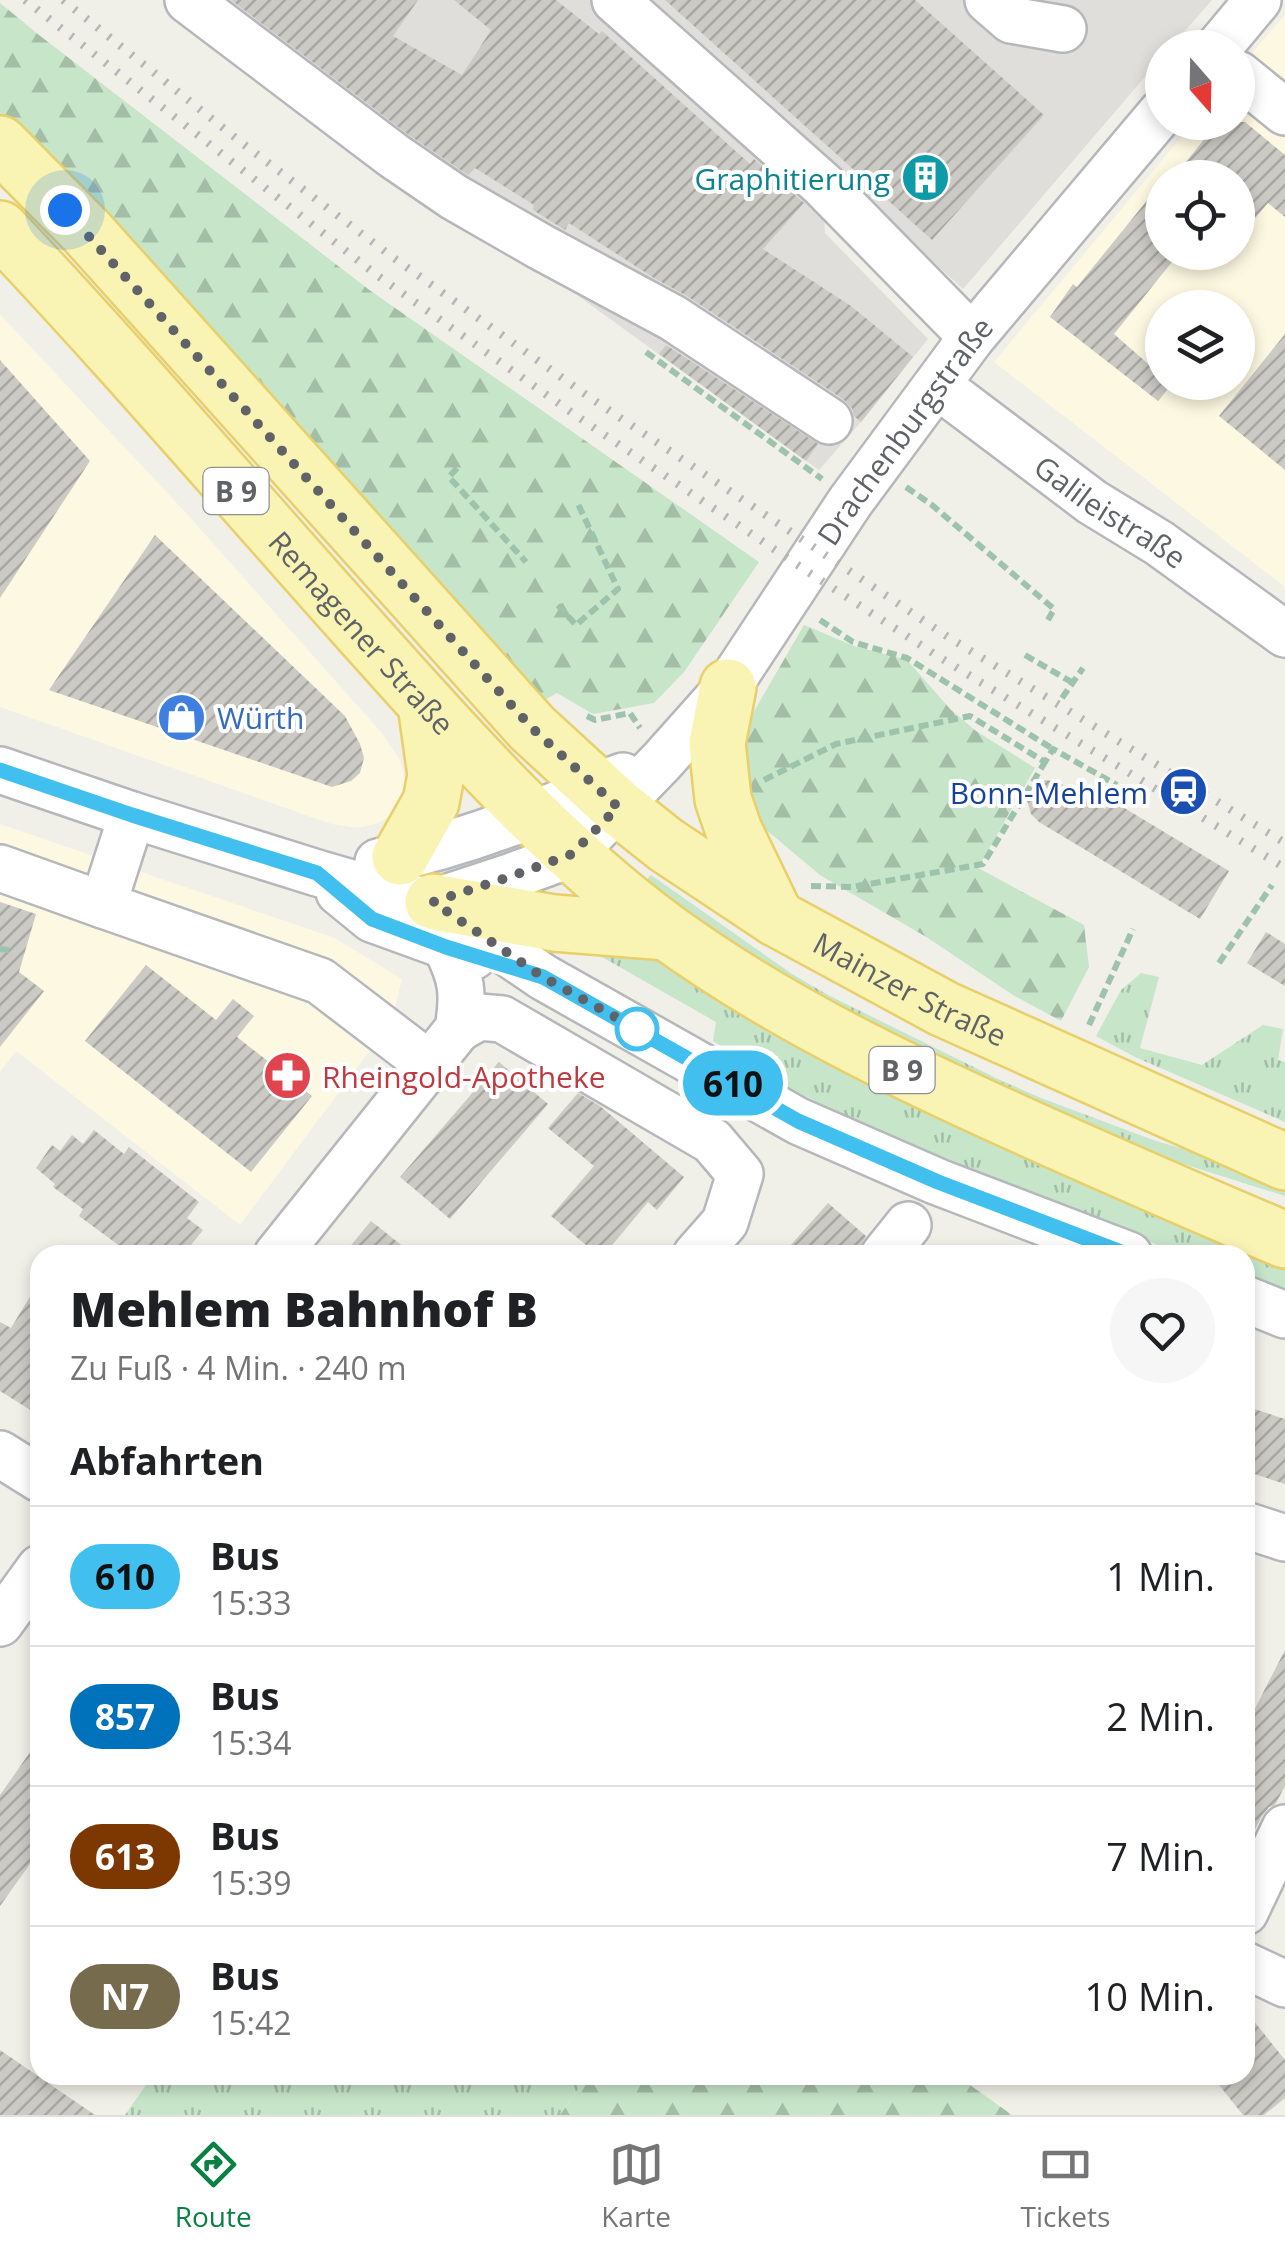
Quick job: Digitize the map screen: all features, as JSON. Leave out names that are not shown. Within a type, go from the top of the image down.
[{"type":"main road","name":"Remagener Straße","points":[[0,144],[87,232],[532,728],[607,796]]},
{"type":"main road","name":"Remagener Straße","points":[[0,228],[426,704],[572,854]]},
{"type":"main road","points":[[728,688],[717,743],[723,799],[734,832],[793,902]]},
{"type":"main road","points":[[400,858],[432,802],[436,774],[426,704]]},
{"type":"main road","name":"Mainzer Straße","points":[[607,796],[676,852],[793,902],[944,1010],[1285,1162]]},
{"type":"main road","name":"B 9","points":[[572,854],[668,932],[767,997],[882,1060],[1285,1240]]},
{"type":"main road","points":[[440,924],[554,923],[668,932]]},
{"type":"street","points":[[188,0],[454,197],[672,318],[829,421]]},
{"type":"street","points":[[615,0],[822,184],[972,337]]},
{"type":"street","points":[[988,0],[1011,20],[1063,29]]},
{"type":"street","points":[[1233,30],[1258,0]]},
{"type":"street","points":[[1255,88],[1285,112]]},
{"type":"street","name":"Drachenburgstraße","points":[[607,796],[662,761],[728,688],[850,502],[972,337],[1145,132]]},
{"type":"street","name":"Galileistraße","points":[[937,385],[1092,502],[1159,543],[1285,634]]},
{"type":"street","points":[[0,770],[386,893],[798,1121],[938,1182],[1103,1245]]},
{"type":"street","points":[[319,874],[433,850],[532,815],[607,796]]},
{"type":"street","points":[[440,924],[512,876],[572,854],[607,796]]},
{"type":"street","points":[[103,904],[132,815]]},
{"type":"street","points":[[0,868],[320,981],[430,1065]]},
{"type":"street","points":[[440,924],[458,971],[463,998],[458,1029]]},
{"type":"street","points":[[285,1245],[458,1029],[480,1018],[502,1018],[712,1141],[740,1174],[726,1222],[705,1245]]},
{"type":"street","points":[[1255,1304],[1285,1315]]},
{"type":"street","points":[[0,1454],[30,1472]]},
{"type":"street","points":[[1255,1528],[1285,1538]]},
{"type":"street","points":[[0,1623],[30,1582]]},
{"type":"street","points":[[1255,1891],[1285,1828]]},
{"type":"street","points":[[1255,1970],[1285,1984]]},
{"type":"path","points":[[876,466],[932,506],[1054,610],[1048,620]]},
{"type":"path","points":[[457,468],[449,478],[526,562]]},
{"type":"path","points":[[558,606],[576,625],[618,590],[578,504]]},
{"type":"path","points":[[853,642],[907,658],[1117,785]]},
{"type":"path","points":[[1025,655],[1073,683]]},
{"type":"path","points":[[1062,698],[1083,668]]},
{"type":"path","points":[[578,712],[595,720],[630,713],[636,721]]},
{"type":"path","points":[[760,782],[836,744],[970,716],[1045,762]]},
{"type":"path","points":[[793,902],[983,864],[1053,749]]},
{"type":"path","points":[[1219,963],[1272,885]]},
{"type":"path","points":[[1076,1070],[1091,1019],[1133,930]]},
{"type":"shaded area","points":[[169,0],[1212,0],[1186,30],[1145,30],[1145,77],[963,289],[867,201],[822,185],[825,233],[928,339],[819,470]]},
{"type":"shaded area","points":[[1285,15],[1285,587],[994,362],[1145,181],[1145,270],[1255,270],[1255,160],[1162,160],[1179,140],[1255,140],[1255,49]]},
{"type":"shaded area","points":[[0,314],[187,514],[381,732],[400,760],[407,788],[390,816],[358,828],[331,824],[0,707]]},
{"type":"shaded area","points":[[0,824],[335,938],[402,979],[392,1021],[240,1225],[16,1051],[0,1072]]},
{"type":"green space","points":[[0,3],[368,289],[759,562],[684,672],[654,703],[593,714],[557,693],[543,701],[106,222],[0,114]]},
{"type":"green space","points":[[804,625],[854,646],[907,660],[951,710],[976,731],[1035,768],[978,868],[1084,925],[1089,967],[1061,1021],[820,875],[764,828],[740,770],[749,720]]},
{"type":"green space","points":[[651,875],[828,995],[1041,1098],[1211,1157],[1285,1188],[1285,1196],[1130,1147],[823,1008],[641,885]]},
{"type":"green space","points":[[574,941],[666,958],[1247,1245],[1158,1245],[927,1157],[783,1085],[713,1041],[716,1022]]},
{"type":"green space","points":[[1141,973],[1159,977],[1140,1048],[1202,1065],[1263,1025],[1283,1029],[1278,1060],[1285,1062],[1285,1122],[1096,1036],[1121,990]]},
{"type":"green space","points":[[1255,1249],[1285,1264],[1285,1294],[1255,1283]]},
{"type":"green space","points":[[146,2085],[581,2085],[560,2115],[125,2115]]},
{"type":"green space","points":[[581,2085],[970,2085],[1012,2115],[560,2115]]},
{"type":"building","points":[[231,0],[418,0],[393,36],[462,75],[491,30],[454,0],[556,0],[599,34],[602,31],[750,164],[754,159],[804,203],[763,249],[851,306],[913,357],[861,422],[843,399],[687,296],[569,223],[565,230],[533,210],[534,205],[475,168],[468,175]]},
{"type":"building","name":"Graphitierung","points":[[665,0],[915,0],[1044,115],[932,240]]},
{"type":"building","points":[[1255,130],[1285,155],[1285,217],[1268,203],[1255,218],[1255,160],[1187,160],[1204,140],[1255,140]]},
{"type":"building","points":[[1145,203],[1145,270],[1166,270],[1149,290],[1145,290],[1145,295],[1114,334],[1145,361],[1145,391],[1050,317],[1073,284],[1077,287]]},
{"type":"building","points":[[1285,334],[1285,470],[1219,416],[1232,400],[1255,400],[1255,371]]},
{"type":"building","points":[[666,345],[818,444],[806,461],[659,354]]},
{"type":"building","points":[[0,360],[90,461],[0,598]]},
{"type":"building","points":[[155,535],[345,716],[364,758],[360,773],[351,781],[332,787],[49,690]]},
{"type":"building","points":[[1046,780],[1058,782],[1105,809],[1111,800],[1229,871],[1200,919],[1039,822],[1031,814],[1027,800],[1037,784]]},
{"type":"building","points":[[0,902],[36,914],[19,972],[44,991],[0,1047]]},
{"type":"building","points":[[1266,932],[1285,944],[1285,986],[1247,963]]},
{"type":"building","points":[[146,965],[216,1020],[233,999],[254,1016],[237,1037],[312,1096],[251,1172],[85,1041]]},
{"type":"building","points":[[499,1062],[548,1104],[450,1219],[400,1177]]},
{"type":"building","points":[[578,1093],[600,1106],[684,1177],[657,1210],[648,1202],[612,1245],[586,1245],[551,1216],[594,1166],[548,1128]]},
{"type":"building","points":[[94,1130],[124,1154],[129,1147],[199,1202],[187,1218],[203,1230],[191,1245],[118,1245],[79,1216],[83,1209],[53,1187],[55,1184],[36,1168],[52,1145],[60,1151],[72,1135],[83,1144]]},
{"type":"building","points":[[828,1203],[866,1236],[861,1245],[791,1245]]},
{"type":"building","points":[[371,1221],[401,1245],[351,1245]]},
{"type":"building","points":[[30,1297],[30,1410],[0,1391],[0,1322],[11,1328]]},
{"type":"building","points":[[1255,1409],[1285,1419],[1285,1484],[1255,1474]]},
{"type":"building","points":[[1285,1650],[1285,1786],[1255,1830],[1255,1708]]},
{"type":"building","points":[[30,1752],[30,1864],[0,1906],[0,1795]]},
{"type":"building","points":[[1255,2022],[1285,2060],[1285,2098],[1264,2115],[1243,2115],[1219,2085],[1255,2085]]},
{"type":"building","points":[[0,2050],[30,2071],[30,2085],[51,2085],[95,2115],[0,2115]]},
{"type":"railway","points":[[25,0],[378,276],[578,417],[936,655],[1285,868]]},
{"type":"railway","points":[[63,0],[391,256],[589,397],[948,637],[1285,843]]},
{"type":"bus line","name":"610","points":[[0,770],[317,873],[372,919],[543,977],[798,1121],[938,1182],[1103,1245]]},
{"type":"place","name":"Graphitierung","points":[[925,178]]},
{"type":"place","name":"Würth","points":[[182,717]]},
{"type":"place","name":"Bonn-Mehlem","points":[[1183,792]]},
{"type":"place","name":"Rheingold-Apotheke","points":[[287,1076]]},
{"type":"route","points":[[65,210],[532,728],[618,807],[572,854],[433,902],[543,977],[637,1029]]}]
